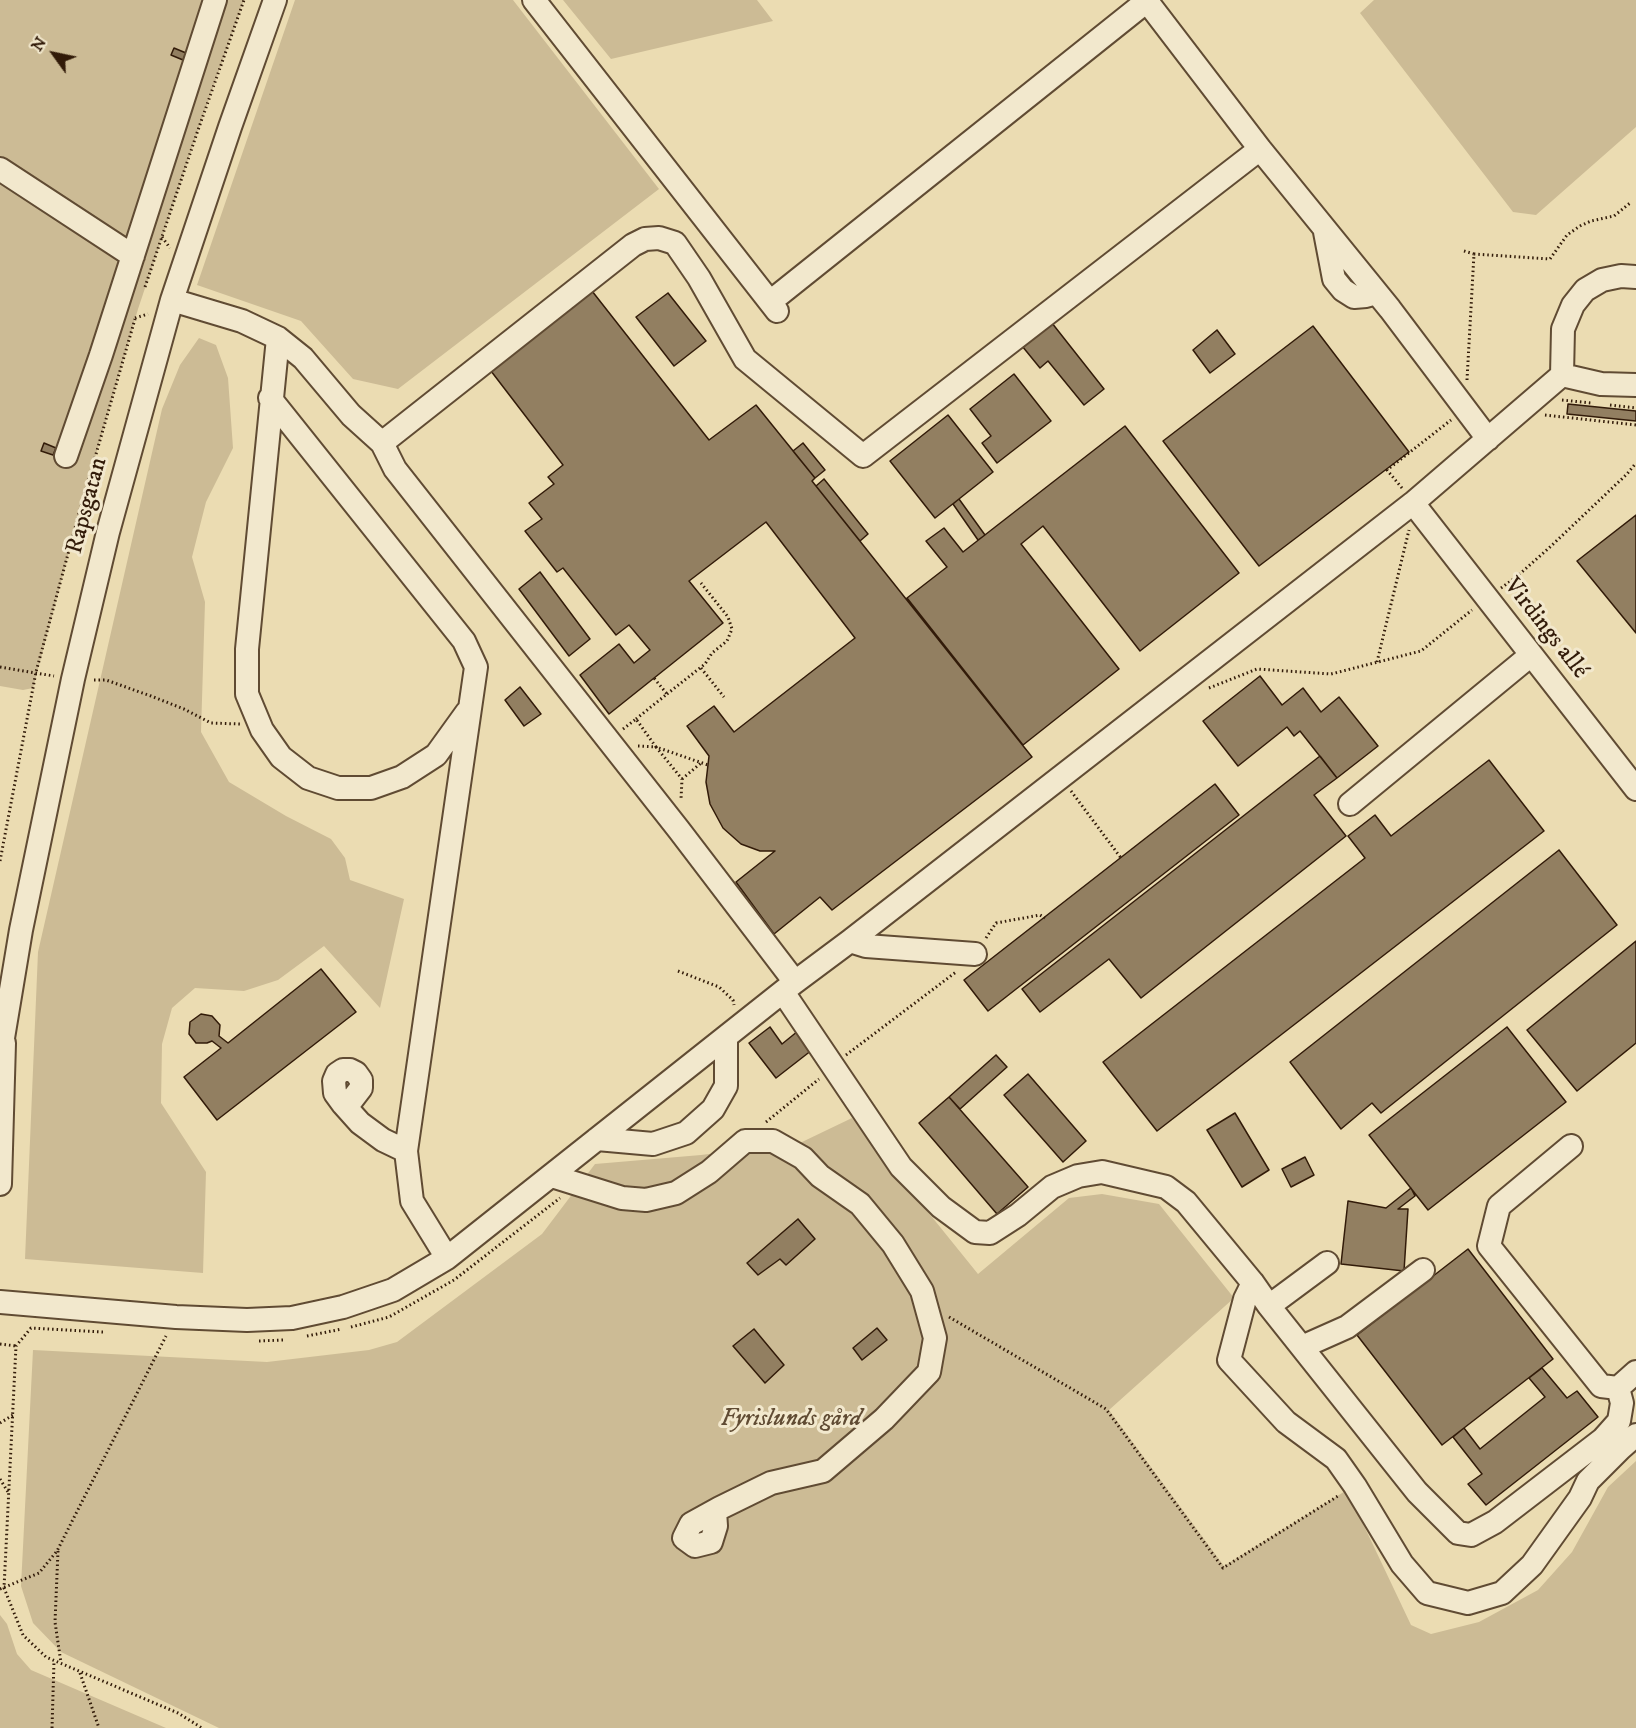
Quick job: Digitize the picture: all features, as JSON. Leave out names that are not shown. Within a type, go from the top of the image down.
[{"type":"street","points":[[66,456],[215,0]]},
{"type":"street","name":"Rapsgatan","points":[[0,1184],[2,1048],[11,928],[108,532],[172,300],[275,0]]},
{"type":"street","points":[[534,0],[774,306],[1147,0],[1260,149],[1377,293],[1488,440]]},
{"type":"street","points":[[382,443],[633,245],[645,239],[659,237],[675,243],[699,278],[745,359],[862,456],[1260,149]]},
{"type":"street","points":[[0,169],[133,256]]},
{"type":"street","points":[[0,1302],[176,1317],[247,1320],[292,1318],[343,1307],[393,1290],[447,1258],[850,941],[1408,490],[1488,440],[1562,375],[1563,329],[1573,305],[1585,290],[1602,280],[1621,276],[1636,277]]},
{"type":"street","points":[[172,300],[242,321],[278,338],[303,358],[351,415],[382,443],[395,469],[610,743],[789,987],[834,1067],[901,1167],[941,1207],[975,1232],[990,1233],[1018,1215],[1052,1187],[1078,1176],[1102,1172],[1166,1187],[1186,1202],[1253,1283],[1417,1492],[1458,1533],[1471,1536],[1496,1522],[1603,1439],[1619,1421],[1622,1403],[1618,1388]]},
{"type":"street","points":[[278,338],[270,398],[247,649],[247,694],[262,730],[281,757],[308,778],[338,788],[371,788],[402,777],[436,755],[470,709]]},
{"type":"street","points":[[1562,375],[1601,384],[1636,385]]},
{"type":"street","points":[[270,398],[464,641],[476,667],[406,1151],[412,1202],[447,1258]]},
{"type":"street","name":"Virdings allé","points":[[1408,490],[1487,598],[1636,789]]},
{"type":"street","points":[[1350,804],[1531,655]]},
{"type":"street","points":[[850,941],[866,946],[975,954]]},
{"type":"street","points":[[597,1139],[653,1144],[686,1133],[713,1109],[726,1086],[726,1038]]},
{"type":"street","points":[[343,1104],[360,1123],[383,1140],[406,1151]]},
{"type":"street","points":[[552,1176],[622,1198],[646,1200],[675,1193],[708,1172],[745,1141],[773,1142],[803,1158],[820,1176],[860,1204],[893,1244],[922,1291],[935,1338],[929,1372],[884,1419],[823,1471],[771,1483],[715,1511]]},
{"type":"street","points":[[1571,1146],[1499,1206],[1489,1246],[1601,1386],[1618,1388],[1636,1372]]},
{"type":"street","points":[[1269,1306],[1327,1263]]},
{"type":"street","points":[[1302,1347],[1347,1327],[1423,1270]]},
{"type":"street","points":[[1253,1283],[1245,1299],[1229,1360],[1286,1422],[1336,1459],[1402,1564],[1427,1593],[1468,1603],[1502,1593],[1532,1565],[1580,1498],[1588,1481],[1636,1435]]},
{"type":"path","points":[[145,289],[244,0]]},
{"type":"path","points":[[1464,252],[1550,259],[1567,235],[1591,221],[1614,216],[1630,203]]},
{"type":"path","points":[[1377,662],[1407,544],[1408,490],[1387,470],[1458,414],[1467,390],[1474,254]]},
{"type":"path","points":[[0,861],[36,672],[138,309]]},
{"type":"path","points":[[1537,397],[1592,403]]},
{"type":"path","points":[[1603,405],[1636,408]]},
{"type":"path","points":[[1520,412],[1636,425]]},
{"type":"path","points":[[1203,690],[1257,669],[1331,674],[1421,651],[1515,578],[1628,474],[1636,463]]},
{"type":"path","points":[[610,743],[636,718],[701,668],[712,653],[727,641],[732,629],[728,617],[701,583]]},
{"type":"path","points":[[0,667],[73,679],[106,680],[184,709],[211,723],[233,726],[258,721]]},
{"type":"path","points":[[701,668],[724,697]]},
{"type":"path","points":[[654,678],[667,694]]},
{"type":"path","points":[[636,718],[682,779]]},
{"type":"path","points":[[610,743],[656,747],[708,765]]},
{"type":"path","points":[[682,803],[680,795],[682,779],[701,762]]},
{"type":"path","points":[[1068,788],[1121,858]]},
{"type":"path","points":[[745,1141],[834,1067],[846,1054],[964,965],[975,954],[996,923],[1040,915],[1045,918]]},
{"type":"path","points":[[678,971],[719,987],[733,1000],[733,1010]]},
{"type":"path","points":[[925,1303],[1106,1409],[1223,1568],[1355,1486]]},
{"type":"path","points":[[166,1336],[58,1549],[39,1573],[2,1588],[23,1635],[46,1657],[178,1713],[202,1728]]},
{"type":"path","points":[[0,1344],[16,1346]]},
{"type":"path","points":[[0,1423],[13,1415]]},
{"type":"path","points":[[0,1479],[9,1494]]},
{"type":"path","points":[[58,1549],[55,1622],[61,1663]]},
{"type":"path","points":[[52,1728],[55,1660]]},
{"type":"path","points":[[79,1672],[99,1728]]},
{"type":"green space","points":[[0,0],[244,0],[138,309],[81,506],[33,688],[23,690],[0,686]]},
{"type":"green space","points":[[295,0],[513,0],[659,189],[398,389],[353,379],[301,321],[197,285]]},
{"type":"green space","points":[[563,0],[757,0],[773,21],[611,59]]},
{"type":"green space","points":[[1374,0],[1636,0],[1636,127],[1536,215],[1513,212],[1360,13]]},
{"type":"green space","points":[[199,338],[216,345],[228,378],[233,448],[206,502],[192,557],[205,602],[201,732],[229,782],[286,816],[331,839],[345,858],[350,880],[404,899],[380,1008],[324,946],[278,980],[244,991],[195,988],[172,1008],[162,1044],[161,1103],[206,1172],[203,1273],[25,1259],[38,952],[162,409],[180,365]]},
{"type":"green space","name":"Fyrislunds gård","points":[[852,1118],[978,1274],[1069,1198],[1102,1194],[1159,1204],[1234,1298],[1109,1410],[1224,1566],[1347,1490],[1411,1625],[1431,1634],[1479,1622],[1538,1590],[1572,1552],[1608,1487],[1636,1461],[1636,1728],[219,1728],[61,1652],[33,1623],[21,1586],[33,1350],[267,1362],[369,1350],[397,1342],[542,1234],[595,1164],[701,1155],[802,1142]]},
{"type":"green space","points":[[0,1615],[7,1624],[17,1654],[31,1670],[166,1728],[0,1728]]},
{"type":"building","points":[[174,48],[186,53],[183,60],[171,55]]},
{"type":"building","points":[[592,291],[709,440],[756,405],[815,478],[812,481],[1032,757],[832,910],[820,897],[774,934],[736,882],[775,851],[760,851],[741,844],[723,828],[710,804],[706,782],[709,756],[687,726],[714,706],[734,732],[855,638],[766,522],[689,581],[723,623],[609,714],[580,675],[619,644],[634,663],[650,650],[629,625],[616,635],[563,568],[557,572],[525,531],[542,519],[529,503],[554,484],[548,477],[563,465],[491,371]]},
{"type":"building","points":[[668,293],[706,341],[674,366],[636,317]]},
{"type":"building","points":[[1048,318],[1104,389],[1084,405],[1048,361],[1040,368],[1018,341]]},
{"type":"building","points":[[1313,326],[1409,452],[1259,566],[1163,441]]},
{"type":"building","points":[[1217,330],[1235,354],[1210,373],[1193,350]]},
{"type":"building","points":[[1014,374],[1051,421],[997,463],[982,443],[991,436],[970,409]]},
{"type":"building","points":[[1568,404],[1636,411],[1636,421],[1567,414]]},
{"type":"building","points":[[948,415],[993,472],[935,518],[890,461]]},
{"type":"building","points":[[1125,426],[1239,573],[1140,651],[1043,526],[1021,544],[1119,669],[1023,745],[907,598],[947,567],[926,541],[944,528],[963,552]]},
{"type":"building","points":[[44,443],[56,448],[53,455],[41,451]]},
{"type":"building","points":[[803,443],[825,470],[815,478],[793,451]]},
{"type":"building","points":[[824,479],[868,534],[860,541],[816,486]]},
{"type":"building","points":[[959,499],[985,535],[978,540],[953,504]]},
{"type":"building","points":[[1636,515],[1636,633],[1577,561]]},
{"type":"building","points":[[540,572],[590,639],[569,656],[519,589]]},
{"type":"building","points":[[1260,676],[1282,705],[1303,688],[1321,712],[1339,697],[1378,746],[1337,778],[1300,731],[1294,736],[1287,727],[1238,766],[1203,721]]},
{"type":"building","points":[[520,687],[541,714],[524,726],[505,700]]},
{"type":"building","points":[[1320,756],[1337,778],[1314,795],[1346,836],[1141,998],[1109,959],[1040,1012],[1022,989]]},
{"type":"building","points":[[1489,760],[1544,831],[1157,1131],[1103,1062],[1365,858],[1348,836],[1375,815],[1391,836]]},
{"type":"building","points":[[1215,784],[1239,815],[988,1011],[964,980]]},
{"type":"building","points":[[1559,850],[1617,925],[1381,1113],[1372,1103],[1341,1129],[1290,1062]]},
{"type":"building","points":[[1636,941],[1636,1043],[1577,1091],[1527,1030]]},
{"type":"building","points":[[321,969],[356,1012],[217,1120],[184,1077],[221,1048],[212,1041],[196,1043],[189,1034],[190,1022],[201,1014],[212,1016],[220,1025],[219,1036],[228,1043]]},
{"type":"building","points":[[770,1027],[782,1044],[798,1031],[812,1050],[776,1078],[749,1043]]},
{"type":"building","points":[[1507,1027],[1566,1102],[1428,1210],[1369,1135]]},
{"type":"building","points":[[996,1055],[1007,1067],[960,1109],[949,1097]]},
{"type":"building","points":[[1028,1074],[1086,1141],[1063,1162],[1004,1095]]},
{"type":"building","points":[[949,1097],[1028,1187],[997,1214],[919,1123]]},
{"type":"building","points":[[1235,1113],[1269,1170],[1242,1187],[1207,1130]]},
{"type":"building","points":[[1305,1157],[1314,1175],[1291,1187],[1282,1169]]},
{"type":"building","points":[[1411,1188],[1415,1196],[1398,1209],[1408,1209],[1404,1271],[1341,1264],[1348,1201],[1386,1208]]},
{"type":"building","points":[[798,1219],[815,1239],[786,1265],[780,1259],[758,1275],[747,1263]]},
{"type":"building","points":[[1468,1249],[1553,1359],[1442,1445],[1357,1335]]},
{"type":"building","points":[[877,1328],[887,1340],[862,1360],[853,1348]]},
{"type":"building","points":[[754,1329],[784,1365],[765,1383],[733,1346]]},
{"type":"building","points":[[1542,1368],[1567,1398],[1577,1391],[1598,1417],[1486,1505],[1468,1484],[1482,1474],[1453,1437],[1464,1428],[1480,1449],[1545,1397],[1529,1378]]}]
